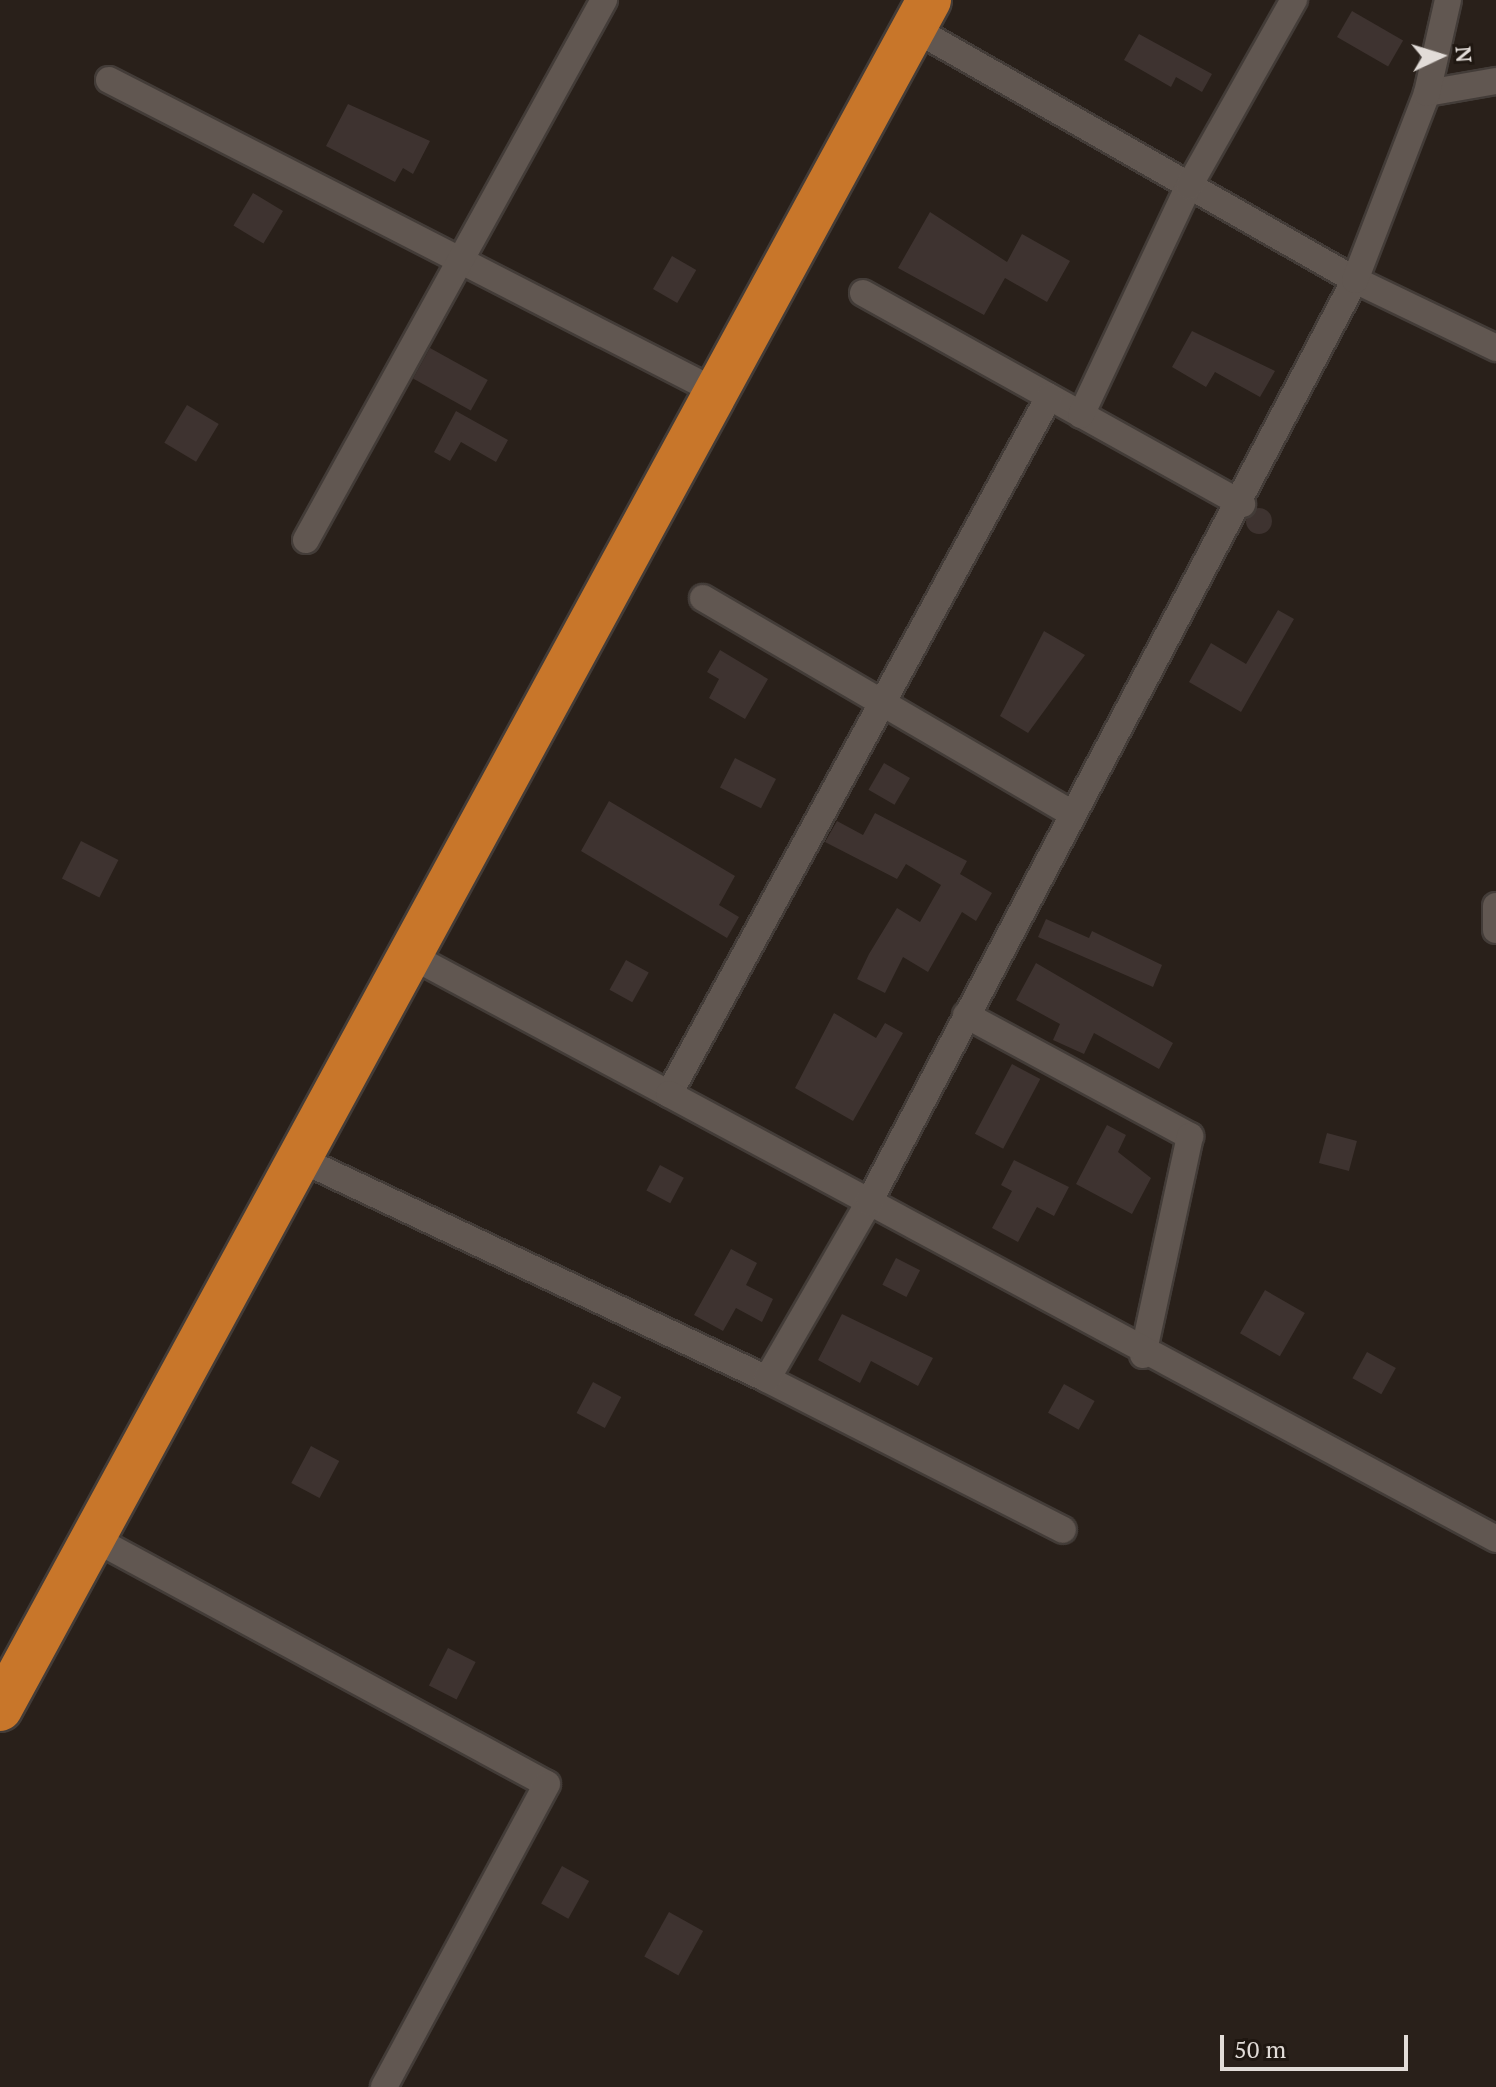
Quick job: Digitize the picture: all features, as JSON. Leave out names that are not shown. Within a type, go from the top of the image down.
[{"type":"highway","points":[[0,1709],[713,390],[921,14]]},
{"type":"street","points":[[306,540],[604,0]]},
{"type":"street","points":[[1081,415],[1189,186],[1294,0]]},
{"type":"street","points":[[767,1379],[869,1202],[1071,813],[1242,504],[1355,280],[1427,93],[1448,0]]},
{"type":"street","points":[[921,14],[1189,186],[1355,280],[1496,348]]},
{"type":"street","points":[[109,80],[713,390]]},
{"type":"street","points":[[1427,93],[1496,81]]},
{"type":"street","points":[[863,293],[1242,504]]},
{"type":"street","points":[[669,1094],[885,704],[1049,397]]},
{"type":"street","points":[[703,598],[1071,813]]},
{"type":"street","points":[[1496,906],[1496,930]]},
{"type":"street","points":[[408,954],[869,1202],[1143,1355],[1496,1539]]},
{"type":"street","points":[[966,1015],[1190,1136],[1143,1355]]},
{"type":"street","points":[[298,1158],[767,1379],[1063,1530]]},
{"type":"street","points":[[93,1538],[547,1784],[384,2087]]},
{"type":"building","points":[[1352,11],[1403,40],[1388,66],[1337,37]]},
{"type":"building","points":[[1139,34],[1212,74],[1202,92],[1176,77],[1171,87],[1124,60]]},
{"type":"building","points":[[348,104],[430,141],[413,174],[403,168],[395,182],[326,146]]},
{"type":"building","points":[[253,193],[283,211],[263,244],[233,226]]},
{"type":"building","points":[[930,212],[1007,262],[1022,234],[1070,261],[1047,302],[1005,278],[984,315],[898,268]]},
{"type":"building","points":[[672,256],[696,270],[677,303],[653,289]]},
{"type":"building","points":[[1192,331],[1275,371],[1260,397],[1215,372],[1206,387],[1172,367]]},
{"type":"building","points":[[430,348],[488,380],[471,411],[413,379]]},
{"type":"building","points":[[187,405],[219,424],[196,462],[164,443]]},
{"type":"building","points":[[456,411],[508,440],[496,462],[461,442],[450,461],[434,452]]},
{"type":"building","points":[[1259,508],[1268,512],[1272,521],[1268,530],[1259,534],[1250,530],[1246,521],[1250,512]]},
{"type":"building","points":[[1278,610],[1294,619],[1241,712],[1189,682],[1211,643],[1246,664]]},
{"type":"building","points":[[1044,631],[1085,655],[1028,733],[1000,716]]},
{"type":"building","points":[[720,650],[768,679],[745,719],[709,698],[719,679],[707,672]]},
{"type":"building","points":[[735,758],[776,779],[761,808],[720,787]]},
{"type":"building","points":[[884,763],[910,778],[894,805],[868,790]]},
{"type":"building","points":[[609,801],[735,876],[719,905],[739,917],[727,938],[581,851]]},
{"type":"building","points":[[875,813],[967,861],[960,874],[992,893],[976,921],[962,912],[928,972],[903,957],[885,993],[857,979],[869,954],[897,908],[920,922],[941,885],[906,864],[897,879],[825,842],[837,821],[863,835]]},
{"type":"building","points":[[81,841],[118,860],[99,897],[62,878]]},
{"type":"building","points":[[1046,919],[1089,938],[1092,931],[1162,965],[1153,987],[1038,937]]},
{"type":"building","points":[[626,960],[649,973],[632,1002],[610,990]]},
{"type":"building","points":[[1036,963],[1173,1043],[1159,1069],[1094,1033],[1084,1054],[1053,1040],[1060,1024],[1016,1000]]},
{"type":"building","points":[[834,1013],[876,1038],[885,1023],[903,1033],[853,1121],[795,1088]]},
{"type":"building","points":[[1012,1064],[1040,1079],[1003,1149],[975,1134]]},
{"type":"building","points":[[1107,1125],[1126,1135],[1118,1152],[1151,1178],[1132,1214],[1076,1184]]},
{"type":"building","points":[[1327,1133],[1357,1141],[1349,1171],[1319,1163]]},
{"type":"building","points":[[1014,1160],[1069,1187],[1054,1216],[1037,1207],[1018,1242],[992,1228],[1012,1191],[1001,1185]]},
{"type":"building","points":[[660,1165],[684,1178],[670,1203],[646,1191]]},
{"type":"building","points":[[731,1249],[757,1263],[746,1285],[773,1299],[762,1322],[736,1308],[723,1331],[694,1315]]},
{"type":"building","points":[[896,1258],[920,1270],[906,1297],[882,1285]]},
{"type":"building","points":[[1265,1290],[1305,1313],[1280,1356],[1240,1333]]},
{"type":"building","points":[[842,1314],[933,1358],[918,1386],[871,1361],[860,1383],[818,1360]]},
{"type":"building","points":[[1367,1352],[1396,1368],[1381,1394],[1352,1378]]},
{"type":"building","points":[[593,1382],[621,1397],[605,1428],[577,1413]]},
{"type":"building","points":[[1064,1384],[1095,1401],[1079,1430],[1048,1413]]},
{"type":"building","points":[[311,1446],[339,1461],[320,1498],[291,1483]]},
{"type":"building","points":[[448,1648],[476,1662],[457,1699],[429,1685]]},
{"type":"building","points":[[562,1866],[589,1881],[568,1919],[541,1904]]},
{"type":"building","points":[[669,1912],[703,1931],[678,1976],[644,1957]]}]
